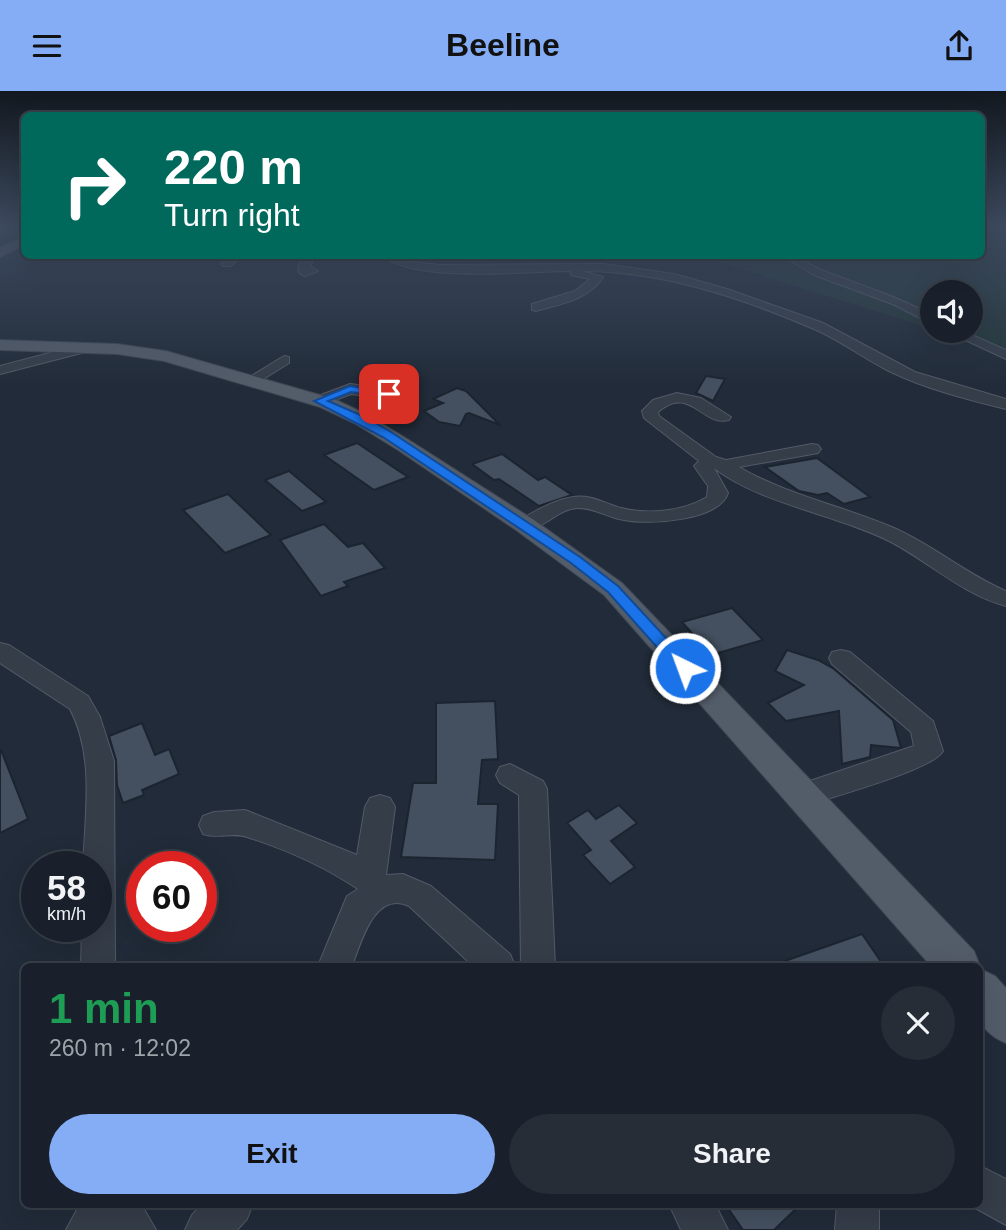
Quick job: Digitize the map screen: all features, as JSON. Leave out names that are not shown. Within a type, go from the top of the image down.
[{"type":"main road","points":[[0,345],[84,348],[166,356],[319,401],[362,419],[525,525],[613,589],[956,963]]},
{"type":"main road","points":[[983,994],[1006,1021]]},
{"type":"street","points":[[536,307],[578,294],[596,280]]},
{"type":"street","points":[[685,280],[818,326],[881,362],[933,383],[1006,404]]},
{"type":"street","points":[[838,280],[899,302],[920,314]]},
{"type":"street","points":[[980,343],[1006,355]]},
{"type":"street","points":[[0,370],[84,348]]},
{"type":"street","points":[[252,380],[284,360]]},
{"type":"street","points":[[319,401],[350,389],[389,394]]},
{"type":"street","points":[[723,417],[690,397],[674,396],[657,403],[650,411],[652,418],[718,464],[762,488],[908,542],[971,583],[1006,599]]},
{"type":"street","points":[[525,525],[571,503],[580,502],[618,513],[666,517],[703,507],[717,499],[720,494],[718,486],[702,466],[812,449]]},
{"type":"street","points":[[0,651],[79,703],[94,739],[100,761],[98,963]]},
{"type":"street","points":[[802,795],[890,767],[929,751],[925,728],[841,659]]},
{"type":"street","points":[[510,775],[533,789],[538,963]]},
{"type":"street","points":[[336,963],[359,907],[374,885],[380,807]]},
{"type":"street","points":[[214,825],[245,823],[347,865],[374,885],[402,888],[420,896],[495,963]]},
{"type":"street","points":[[983,1189],[1006,1204]]},
{"type":"street","points":[[89,1230],[103,1208]]},
{"type":"street","points":[[117,1208],[134,1230]]},
{"type":"street","points":[[207,1230],[228,1208]]},
{"type":"street","points":[[692,1208],[706,1230]]},
{"type":"street","points":[[857,1230],[858,1208]]},
{"type":"green space","points":[[776,280],[920,280],[920,325]]},
{"type":"green space","points":[[983,280],[1006,280],[1006,352],[977,343],[983,343]]},
{"type":"building","points":[[706,376],[725,379],[713,401],[696,393]]},
{"type":"building","points":[[457,388],[466,391],[500,425],[469,413],[460,426],[439,422],[424,411],[443,403],[433,399]]},
{"type":"building","points":[[357,443],[408,477],[374,490],[324,455]]},
{"type":"building","points":[[502,454],[538,480],[545,477],[572,495],[539,506],[472,464]]},
{"type":"building","points":[[817,458],[870,497],[844,504],[827,493],[818,495],[799,491],[765,467]]},
{"type":"building","points":[[289,471],[326,502],[302,511],[265,480]]},
{"type":"building","points":[[228,494],[271,535],[225,553],[183,510]]},
{"type":"building","points":[[324,524],[348,547],[363,543],[385,568],[344,582],[348,586],[321,596],[280,540]]},
{"type":"building","points":[[732,608],[763,640],[711,655],[682,622]]},
{"type":"building","points":[[787,650],[818,660],[834,669],[893,720],[901,748],[871,745],[870,757],[842,764],[839,711],[786,721],[768,703],[804,685],[775,671]]},
{"type":"building","points":[[495,701],[498,759],[482,760],[478,804],[498,804],[495,860],[401,857],[413,783],[436,783],[436,703]]},
{"type":"building","points":[[142,723],[155,755],[169,749],[179,774],[142,790],[144,795],[123,803],[117,785],[116,760],[109,736]]},
{"type":"building","points":[[0,751],[28,819],[0,833]]},
{"type":"building","points":[[619,805],[637,823],[611,841],[635,867],[610,884],[583,855],[591,850],[567,823],[588,810],[596,819]]},
{"type":"building","points":[[862,934],[882,963],[779,963]]},
{"type":"building","points":[[728,1208],[797,1208],[774,1230],[743,1230]]},
{"type":"route","points":[[389,394],[350,389],[319,401],[362,419],[387,434],[575,560],[613,589],[685,668]]}]
